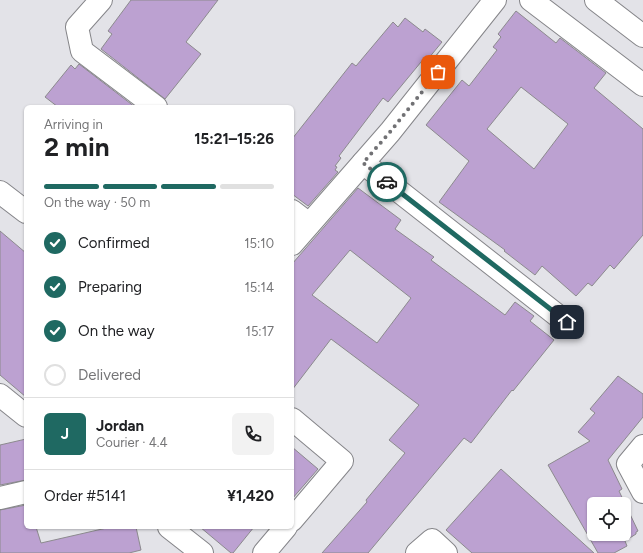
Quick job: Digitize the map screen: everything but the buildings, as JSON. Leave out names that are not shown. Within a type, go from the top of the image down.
[{"type":"street","points":[[101,0],[77,27],[82,51],[153,105]]},
{"type":"street","points":[[294,242],[390,132],[495,0]]},
{"type":"street","points":[[531,0],[643,85]]},
{"type":"street","points":[[603,2],[643,36]]},
{"type":"street","points":[[363,163],[567,322]]},
{"type":"street","points":[[0,192],[24,210]]},
{"type":"street","points":[[294,213],[309,224]]},
{"type":"street","points":[[0,395],[24,414]]},
{"type":"street","points":[[294,421],[342,461],[294,518]]},
{"type":"street","points":[[643,446],[628,464],[643,492]]},
{"type":"street","points":[[0,498],[24,492]]},
{"type":"street","points":[[172,529],[202,553]]},
{"type":"street","points":[[264,553],[284,529]]},
{"type":"street","points":[[417,553],[432,540],[446,553]]},
{"type":"way so far","points":[[387,182],[363,163],[438,72]]},
{"type":"route","points":[[387,182],[567,322]]}]
